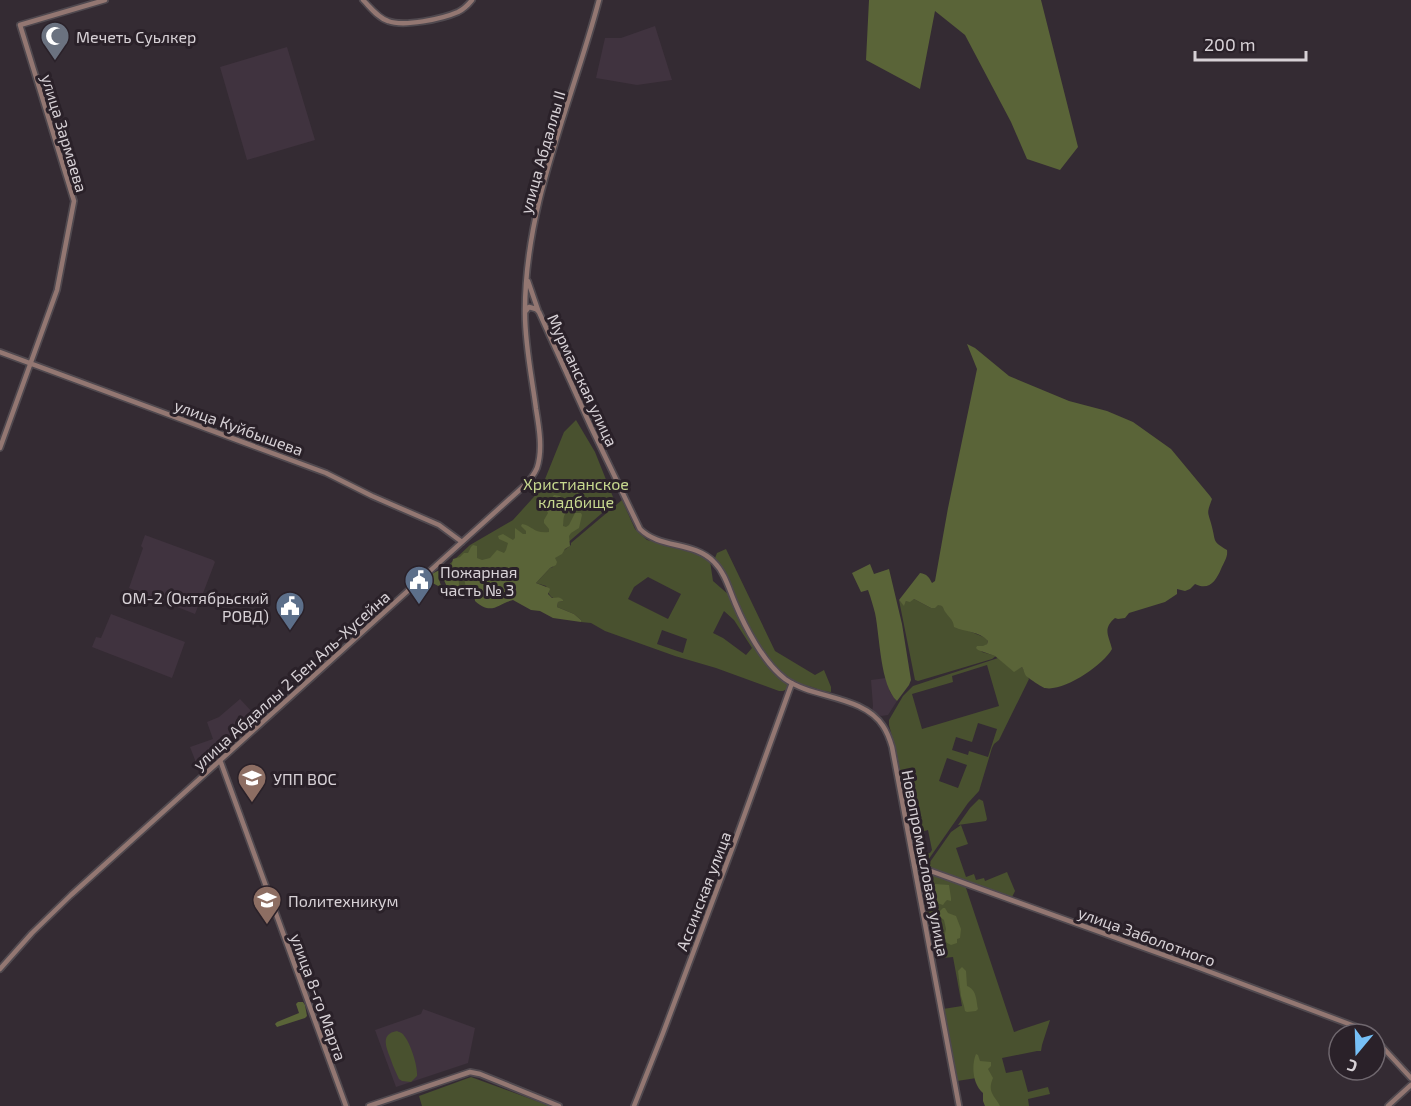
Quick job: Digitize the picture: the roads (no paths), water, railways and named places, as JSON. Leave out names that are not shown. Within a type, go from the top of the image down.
[{"type":"street","name":"улица Зармаева","points":[[0,448],[57,290],[74,201],[20,26],[105,0]]},
{"type":"street","points":[[363,0],[382,19],[399,23],[454,13],[463,9],[472,0]]},
{"type":"street","name":"улица Абдаллы II","points":[[525,313],[527,273],[536,214],[546,173],[599,0]]},
{"type":"street","points":[[527,273],[539,312]]},
{"type":"street","name":"Мурманская улица","points":[[525,313],[529,307],[539,312],[638,526],[644,534],[650,537],[694,549],[714,562],[723,575],[736,606],[761,651],[784,678],[792,683]]},
{"type":"street","name":"улица Абдаллы 2 Бен Аль-Хусейна","points":[[0,969],[68,898],[533,476],[537,468],[539,453],[538,426],[525,313]]},
{"type":"street","name":"улица Куйбышева","points":[[0,352],[319,470],[426,519],[449,531],[462,542]]},
{"type":"street","name":"Новопромысловая улица","points":[[792,683],[861,708],[883,726],[892,747],[958,1106]]},
{"type":"street","name":"Ассинская улица","points":[[634,1106],[735,841],[792,683]]},
{"type":"street","name":"улица 8-го Марта","points":[[220,760],[346,1106]]},
{"type":"street","name":"улица Заболотного","points":[[914,865],[1345,1022]]},
{"type":"street","points":[[1387,1052],[1411,1078]]},
{"type":"street","points":[[369,1106],[470,1072],[559,1106]]},
{"type":"street","points":[[1388,1106],[1411,1085]]},
{"type":"place","name":"Мечеть Суьлкер","points":[[55,62]]},
{"type":"place","name":"Пожарная часть № 3","points":[[419,606]]},
{"type":"place","name":"ОМ-2 (Октябрьский РОВД)","points":[[290,632]]},
{"type":"place","name":"УПП ВОС","points":[[252,804]]},
{"type":"place","name":"Политехникум","points":[[267,926]]},
{"type":"park label","name":"Христианское кладбище","points":[[576,492]]}]
